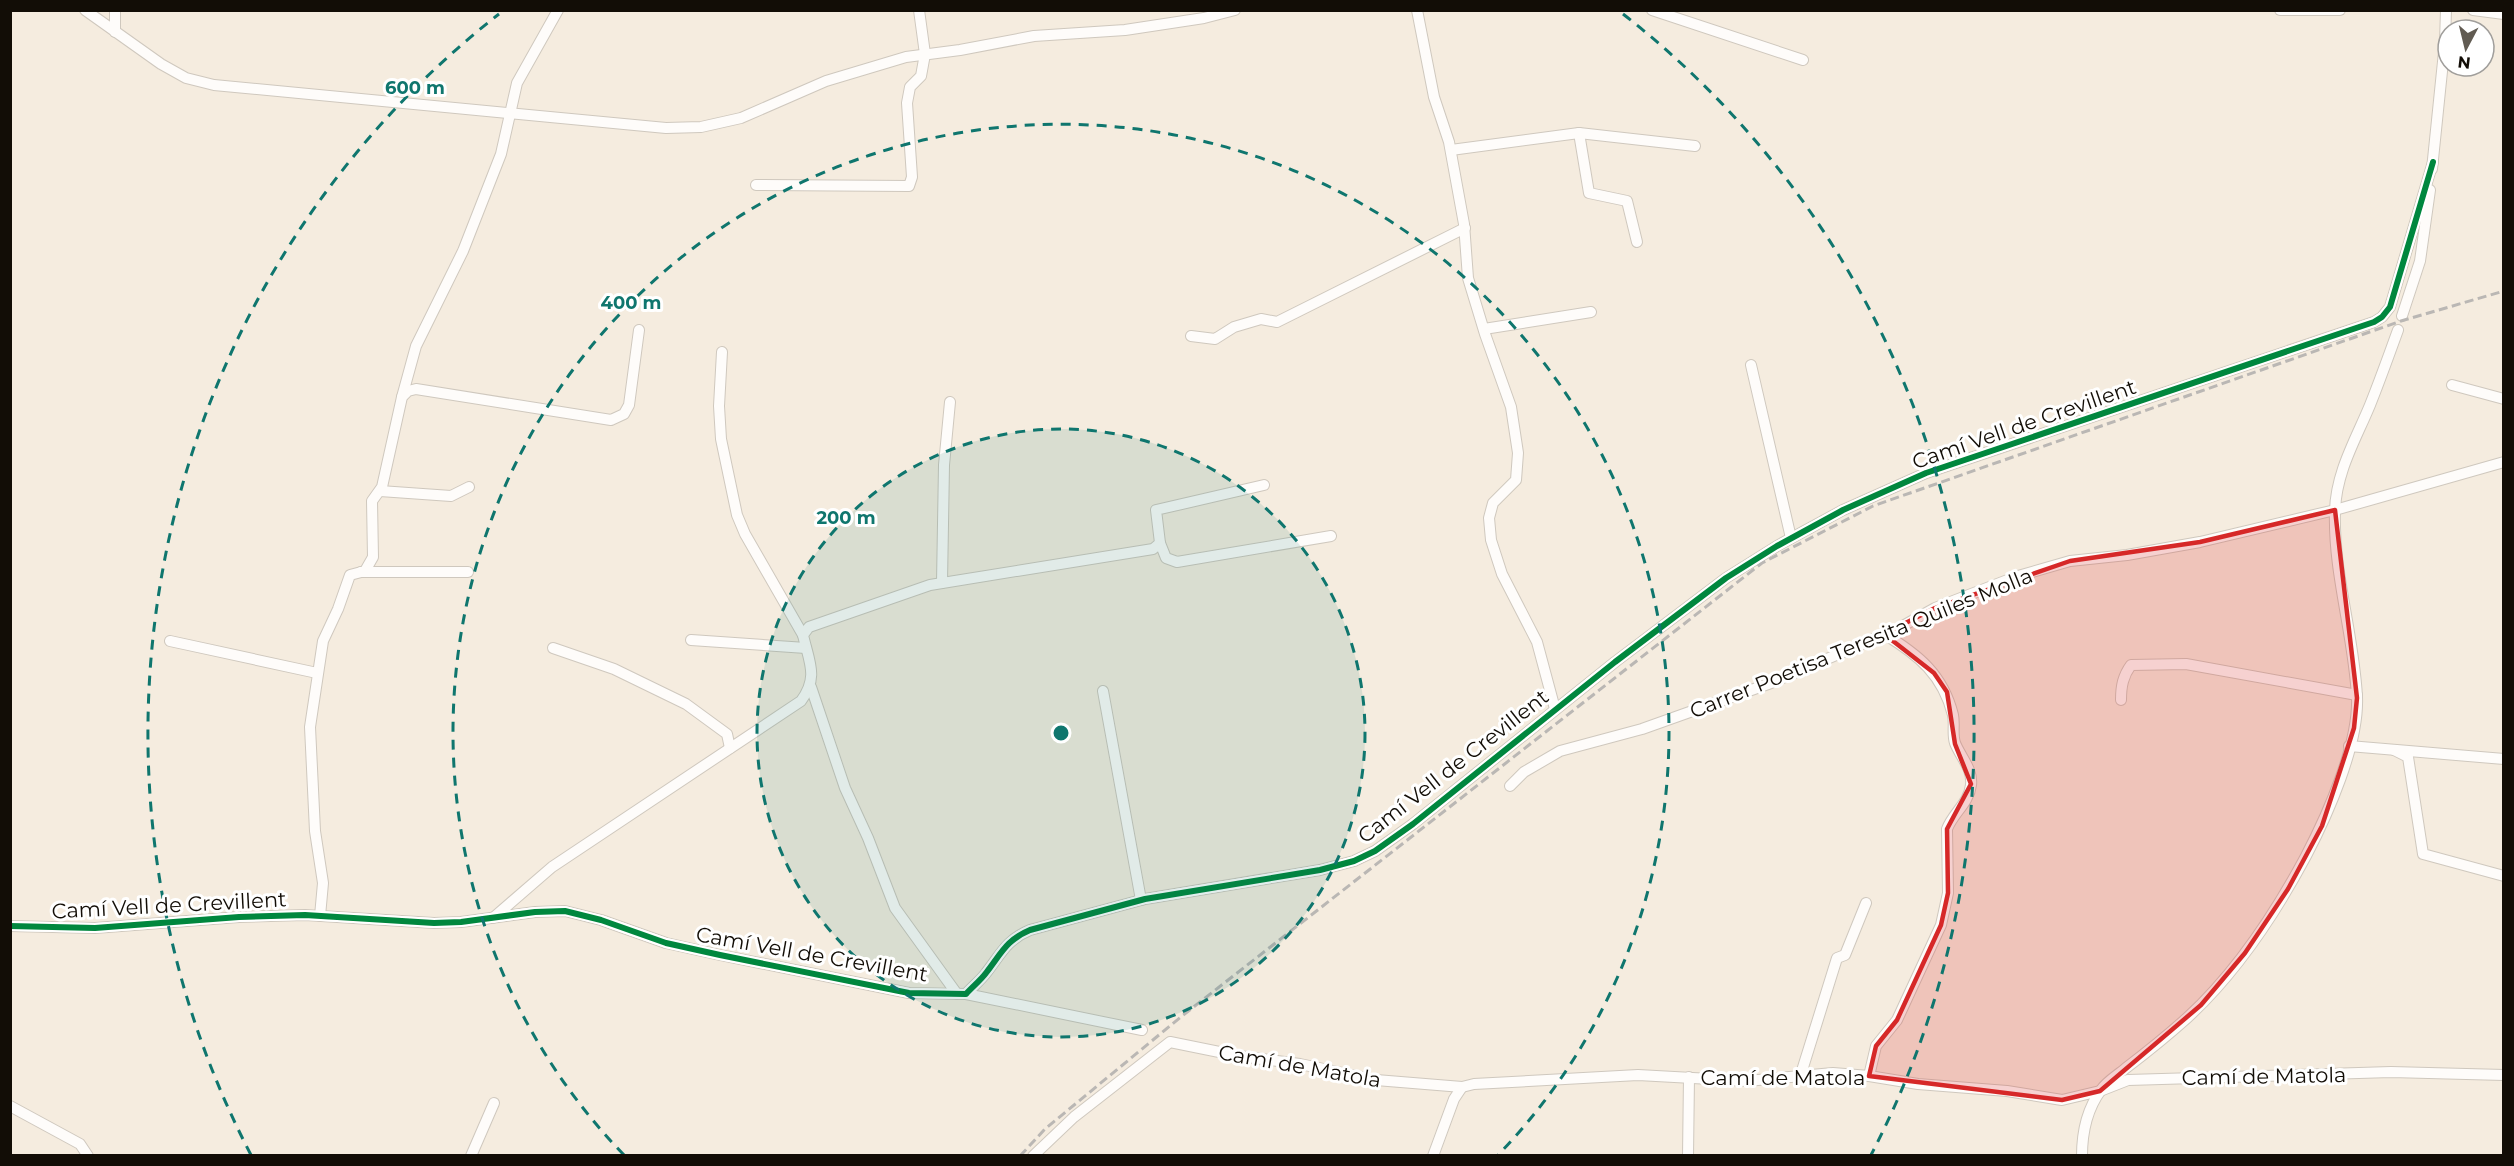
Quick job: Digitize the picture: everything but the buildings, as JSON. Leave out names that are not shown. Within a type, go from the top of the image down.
[{"type":"street","points":[[85,10],[186,78],[214,85],[666,128],[701,127],[741,118],[826,81],[865,68],[925,54],[1034,36],[1125,30],[1204,18],[1235,10]]},
{"type":"street","points":[[115,10],[115,32]]},
{"type":"street","points":[[361,572],[365,571],[372,556],[372,501],[382,487],[416,346],[463,251],[496,164],[517,83],[558,10]]},
{"type":"street","points":[[756,185],[909,186],[912,177],[907,103],[910,87],[921,76],[925,54],[919,10]]},
{"type":"street","points":[[1417,10],[1434,97],[1451,150],[1465,228],[1468,278],[1511,407],[1518,453],[1516,480],[1493,503],[1489,518],[1491,540],[1502,574],[1537,642],[1555,710]]},
{"type":"street","points":[[1653,10],[1803,60]]},
{"type":"street","points":[[2280,10],[2340,10]]},
{"type":"street","points":[[2402,316],[2420,261],[2433,162],[2446,10]]},
{"type":"street","points":[[2473,10],[2504,14]]},
{"type":"street","points":[[1451,150],[1579,133],[1695,146]]},
{"type":"street","points":[[1579,133],[1589,193],[1627,201],[1636,242]]},
{"type":"street","name":"Camí Vell de Crevillent","points":[[10,926],[95,928],[239,917],[320,916],[434,923],[565,911],[601,920],[666,943],[720,955],[909,993],[962,994],[1016,936],[1141,900],[1320,870],[1354,861],[1375,850],[1413,824],[1555,710],[1726,578],[1791,538],[1843,510],[1926,473],[2374,322],[2382,317],[2390,307],[2433,162]]},
{"type":"street","points":[[1191,336],[1215,339],[1233,327],[1261,319],[1277,322],[1465,228]]},
{"type":"street","points":[[1484,329],[1591,312]]},
{"type":"street","points":[[402,398],[408,391],[416,389],[612,420],[624,414],[629,405],[639,330]]},
{"type":"street","points":[[2082,1155],[2082,1137],[2088,1113],[2100,1091],[2201,1005],[2244,953],[2288,889],[2322,826],[2354,728],[2357,694],[2335,510],[2337,494],[2348,452],[2369,406],[2398,330]]},
{"type":"street","points":[[722,352],[719,406],[721,439],[737,515],[745,534],[802,635],[811,674],[811,687],[845,788],[872,847],[895,908],[962,994],[1142,1030]]},
{"type":"street","points":[[1751,365],[1791,538]]},
{"type":"street","points":[[2452,385],[2504,399]]},
{"type":"street","points":[[942,583],[944,465],[950,402]]},
{"type":"street","name":"Carrer Poetisa Teresita Quiles Molla","points":[[1510,786],[1524,772],[1560,751],[1642,729],[1771,683],[1884,634],[1935,608],[2018,576],[2070,561],[2127,555],[2200,542],[2335,510],[2504,462]]},
{"type":"street","points":[[1264,485],[1156,510],[1160,543],[1166,558],[1177,562],[1331,536]]},
{"type":"street","points":[[380,491],[451,496],[469,487]]},
{"type":"street","points":[[802,635],[809,627],[930,585],[1153,549],[1160,543]]},
{"type":"street","points":[[320,916],[323,883],[315,831],[310,727],[322,641],[338,609],[350,574],[361,572],[468,572]]},
{"type":"street","points":[[1869,1076],[1876,1046],[1897,1020],[1941,925],[1947,893],[1947,829],[1950,820],[1966,801],[1971,784],[1965,758],[1955,744],[1954,719],[1947,693],[1934,673],[1906,647],[1884,634]]},
{"type":"street","points":[[691,640],[806,648]]},
{"type":"street","points":[[170,641],[317,673]]},
{"type":"street","points":[[554,648],[614,669],[686,704],[727,734],[730,748]]},
{"type":"street","points":[[2121,700],[2121,684],[2126,672],[2131,664],[2140,663],[2186,664],[2357,694]]},
{"type":"street","points":[[493,918],[552,867],[801,701],[811,687]]},
{"type":"street","points":[[1103,691],[1141,900]]},
{"type":"street","points":[[2349,746],[2504,759]]},
{"type":"street","points":[[2394,750],[2408,758],[2422,854],[2504,876]]},
{"type":"street","points":[[1800,1077],[1837,958],[1845,955],[1866,903]]},
{"type":"street","name":"Camí de Matola","points":[[1034,1155],[1074,1117],[1170,1042],[1239,1056],[1300,1064],[1376,1080],[1462,1087],[1474,1084],[1638,1075],[1747,1081],[1833,1073],[1918,1084],[2007,1091],[2062,1100],[2100,1091],[2128,1080],[2391,1072],[2504,1075]]},
{"type":"street","points":[[1688,1155],[1689,1077]]},
{"type":"street","points":[[1433,1155],[1454,1099],[1462,1087]]},
{"type":"street","points":[[471,1155],[494,1103]]},
{"type":"street","points":[[10,1106],[80,1144],[88,1155]]},
{"type":"highlighted area","points":[[2335,510],[2357,698],[2354,728],[2322,826],[2288,889],[2245,953],[2201,1005],[2100,1091],[2062,1100],[1869,1076],[1876,1046],[1897,1020],[1941,925],[1948,893],[1947,829],[1971,784],[1955,744],[1947,692],[1934,673],[1884,634],[1935,608],[2070,561],[2200,542]]},
{"type":"railway","points":[[1020,1156],[1045,1129],[1182,1016],[1762,563],[1873,506],[2401,321],[2504,291]]},
{"type":"cycle path","points":[[10,926],[95,928],[239,917],[305,915],[434,923],[565,911],[601,920],[666,943],[720,955],[909,993],[966,994],[984,976],[1009,943],[1030,930],[1145,899],[1320,870],[1354,861],[1375,851],[1413,824],[1615,662],[1726,578],[1777,546],[1843,510],[1926,473],[2374,322],[2382,317],[2390,307],[2433,162]]}]
